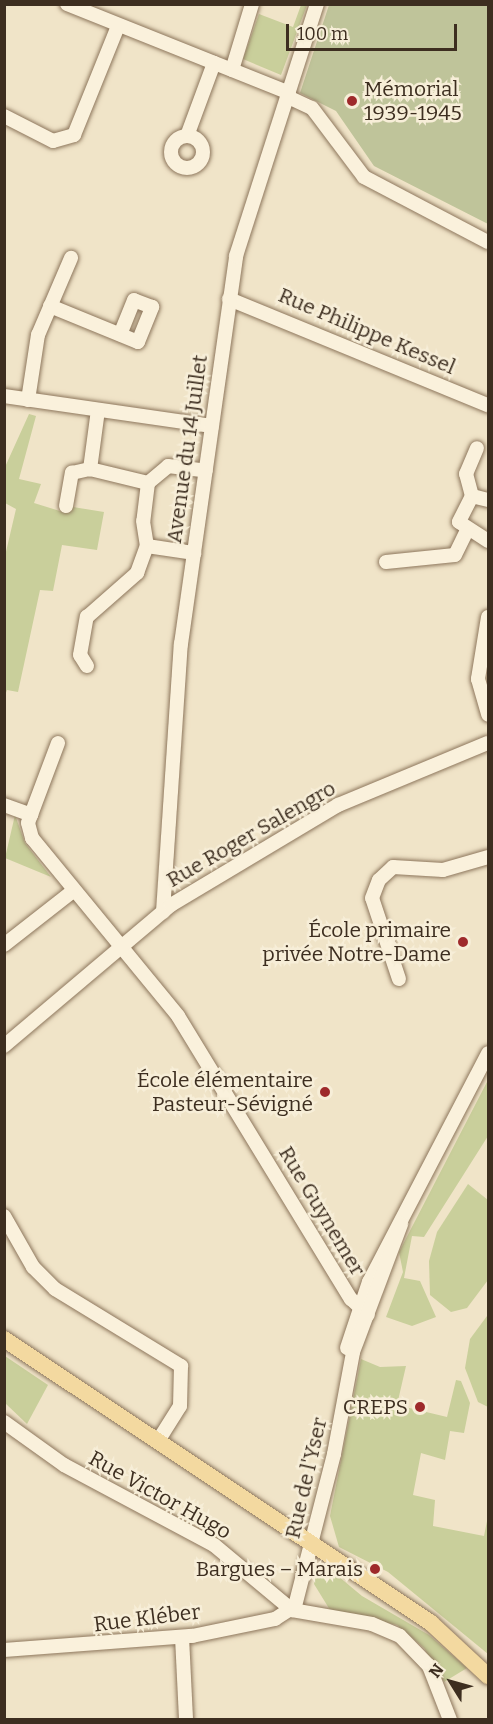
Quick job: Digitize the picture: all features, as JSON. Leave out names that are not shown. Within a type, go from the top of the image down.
[{"type":"main road","points":[[4,1339],[450,1637],[489,1676]]},
{"type":"street","points":[[67,4],[99,10],[118,26],[232,70],[312,108],[364,177],[489,242]]},
{"type":"street","points":[[232,70],[252,4]]},
{"type":"street","name":"Avenue du 14 Juillet","points":[[163,912],[175,709],[229,298],[243,225],[317,4]]},
{"type":"street","points":[[4,116],[47,138],[69,139],[118,26]]},
{"type":"street","points":[[187,136],[213,63]]},
{"type":"street","points":[[28,400],[36,343],[71,258]]},
{"type":"street","name":"Rue Philippe Kessel","points":[[229,298],[489,405]]},
{"type":"street","points":[[50,306],[120,334]]},
{"type":"street","points":[[4,396],[212,426]]},
{"type":"street","points":[[90,469],[98,410]]},
{"type":"street","points":[[477,448],[466,474],[472,496],[459,518],[467,530],[489,541]]},
{"type":"street","points":[[87,666],[80,655],[87,617],[137,573],[147,546],[143,521],[148,483],[168,466],[206,471]]},
{"type":"street","points":[[66,506],[72,473],[90,469],[148,483]]},
{"type":"street","points":[[472,496],[489,500]]},
{"type":"street","points":[[386,562],[455,555],[467,530]]},
{"type":"street","points":[[147,546],[194,553]]},
{"type":"street","points":[[489,617],[478,679],[489,715]]},
{"type":"street","points":[[4,805],[31,815],[58,743]]},
{"type":"street","name":"Rue Roger Salengro","points":[[4,1046],[163,912],[338,805],[489,743]]},
{"type":"street","name":"Rue Guynemer","points":[[31,815],[32,838],[73,891],[123,947],[189,1033],[363,1311]]},
{"type":"street","points":[[399,979],[372,898],[379,880],[393,867],[443,870],[489,856]]},
{"type":"street","points":[[4,945],[73,891]]},
{"type":"street","name":"Rue de l'Yser","points":[[292,1610],[312,1544],[346,1388],[347,1342],[401,1224],[489,1053]]},
{"type":"street","points":[[4,1216],[33,1267],[55,1289],[181,1366],[180,1406],[158,1441]]},
{"type":"street","name":"Rue Victor Hugo","points":[[4,1422],[64,1466],[214,1545],[292,1610]]},
{"type":"street","points":[[292,1610],[372,1624],[400,1636],[429,1666],[450,1719]]},
{"type":"street","name":"Rue Kléber","points":[[4,1650],[182,1637],[292,1610]]},
{"type":"street","points":[[182,1637],[186,1719]]},
{"type":"green space","points":[[301,5],[307,5],[281,75],[243,59],[259,14],[293,27]]},
{"type":"green space","points":[[329,5],[488,5],[488,224],[374,166],[336,111],[300,93]]},
{"type":"green space","points":[[29,414],[36,416],[19,479],[41,484],[34,503],[63,512],[73,507],[104,512],[97,550],[62,545],[53,591],[40,590],[18,692],[7,690],[4,698],[5,556],[16,509],[5,503],[5,467]]},
{"type":"green space","points":[[15,815],[25,843],[51,877],[5,858]]},
{"type":"green space","points":[[488,1080],[488,1136],[424,1237],[412,1236],[404,1278],[420,1281],[436,1317],[412,1326],[386,1317],[403,1272],[399,1252]]},
{"type":"green space","points":[[468,1184],[488,1200],[488,1280],[467,1308],[451,1312],[430,1295],[429,1261],[437,1232]]},
{"type":"green space","points":[[487,1316],[488,1407],[478,1402],[465,1368],[470,1339]]},
{"type":"green space","points":[[5,1356],[48,1385],[27,1424],[5,1403]]},
{"type":"green space","points":[[361,1359],[380,1367],[406,1366],[397,1405],[447,1417],[456,1380],[461,1381],[470,1403],[464,1433],[450,1431],[445,1460],[421,1453],[413,1495],[435,1500],[433,1526],[484,1536],[488,1516],[488,1654],[388,1572],[339,1547],[330,1516]]},
{"type":"green space","points":[[332,1571],[362,1596],[429,1635],[467,1668],[444,1682],[424,1648],[397,1625],[330,1610],[314,1584],[316,1574]]},
{"type":"place","name":"Mémorial 1939-1945","points":[[352,101]]},
{"type":"place","name":"École primaire privée Notre-Dame","points":[[463,942]]},
{"type":"place","name":"École élémentaire Pasteur-Sévigné","points":[[325,1092]]},
{"type":"place","name":"CREPS","points":[[420,1407]]},
{"type":"place","name":"Bargues – Marais","points":[[375,1569]]}]
